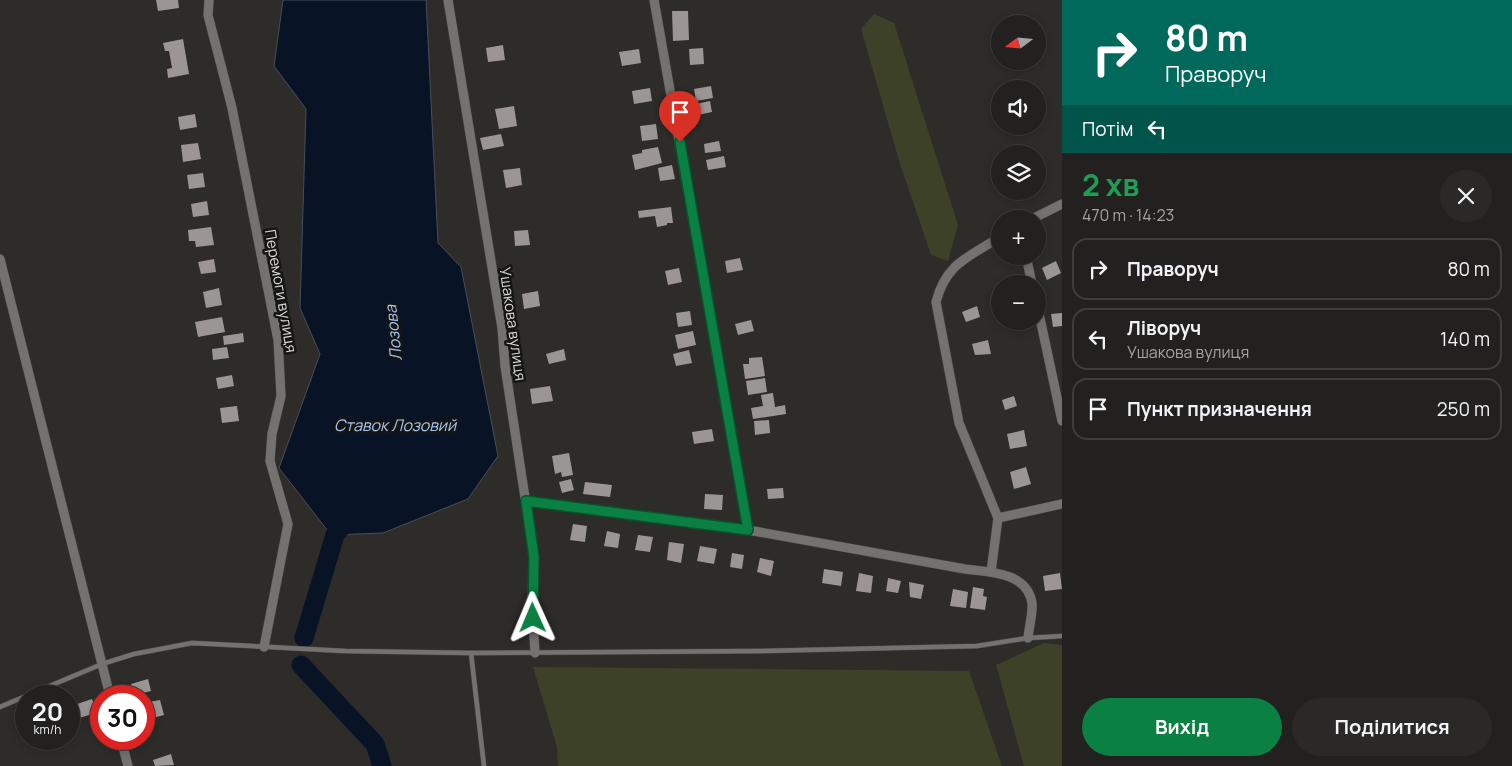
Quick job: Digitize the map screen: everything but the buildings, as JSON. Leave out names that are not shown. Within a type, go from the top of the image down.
[{"type":"street","name":"Перемоги вулиця","points":[[210,0],[208,15],[232,108],[278,340],[282,396],[272,434],[270,462],[288,524],[264,647]]},
{"type":"street","name":"Ушакова вулиця","points":[[448,0],[502,328],[505,366],[534,557],[532,601],[535,653]]},
{"type":"street","points":[[654,0],[748,530]]},
{"type":"street","points":[[1046,212],[1062,204]]},
{"type":"street","points":[[991,243],[952,268],[940,285],[936,302],[959,423],[998,518],[991,572]]},
{"type":"street","points":[[0,259],[107,685]]},
{"type":"street","points":[[1042,330],[1062,421]]},
{"type":"street","points":[[526,501],[748,530],[1016,578],[1025,587],[1032,604],[1028,638]]},
{"type":"street","points":[[998,518],[1062,504]]},
{"type":"street","points":[[124,750],[128,766]]},
{"type":"lane","points":[[0,707],[102,664],[149,650],[192,643],[471,653],[763,652],[977,646],[1028,638],[1062,636]]},
{"type":"lane","points":[[471,653],[484,766]]},
{"type":"green space","points":[[874,14],[894,23],[958,225],[948,261],[931,255],[900,164],[861,29]]},
{"type":"green space","points":[[1044,643],[1062,645],[1062,766],[1024,766],[996,665]]},
{"type":"green space","points":[[533,667],[969,671],[1002,766],[558,766],[557,747]]},
{"type":"water","name":"Ставок Лозовий","points":[[283,0],[426,0],[438,243],[461,267],[498,456],[468,499],[383,533],[331,535],[279,468],[320,354],[300,308],[306,109],[274,66]]},
{"type":"waterway","name":"Лозова","points":[[304,638],[335,535],[351,515]]},
{"type":"waterway","name":"Лозова","points":[[301,665],[375,744],[382,766]]},
{"type":"route","points":[[533,618],[534,557],[526,501],[748,530],[680,142]]}]
